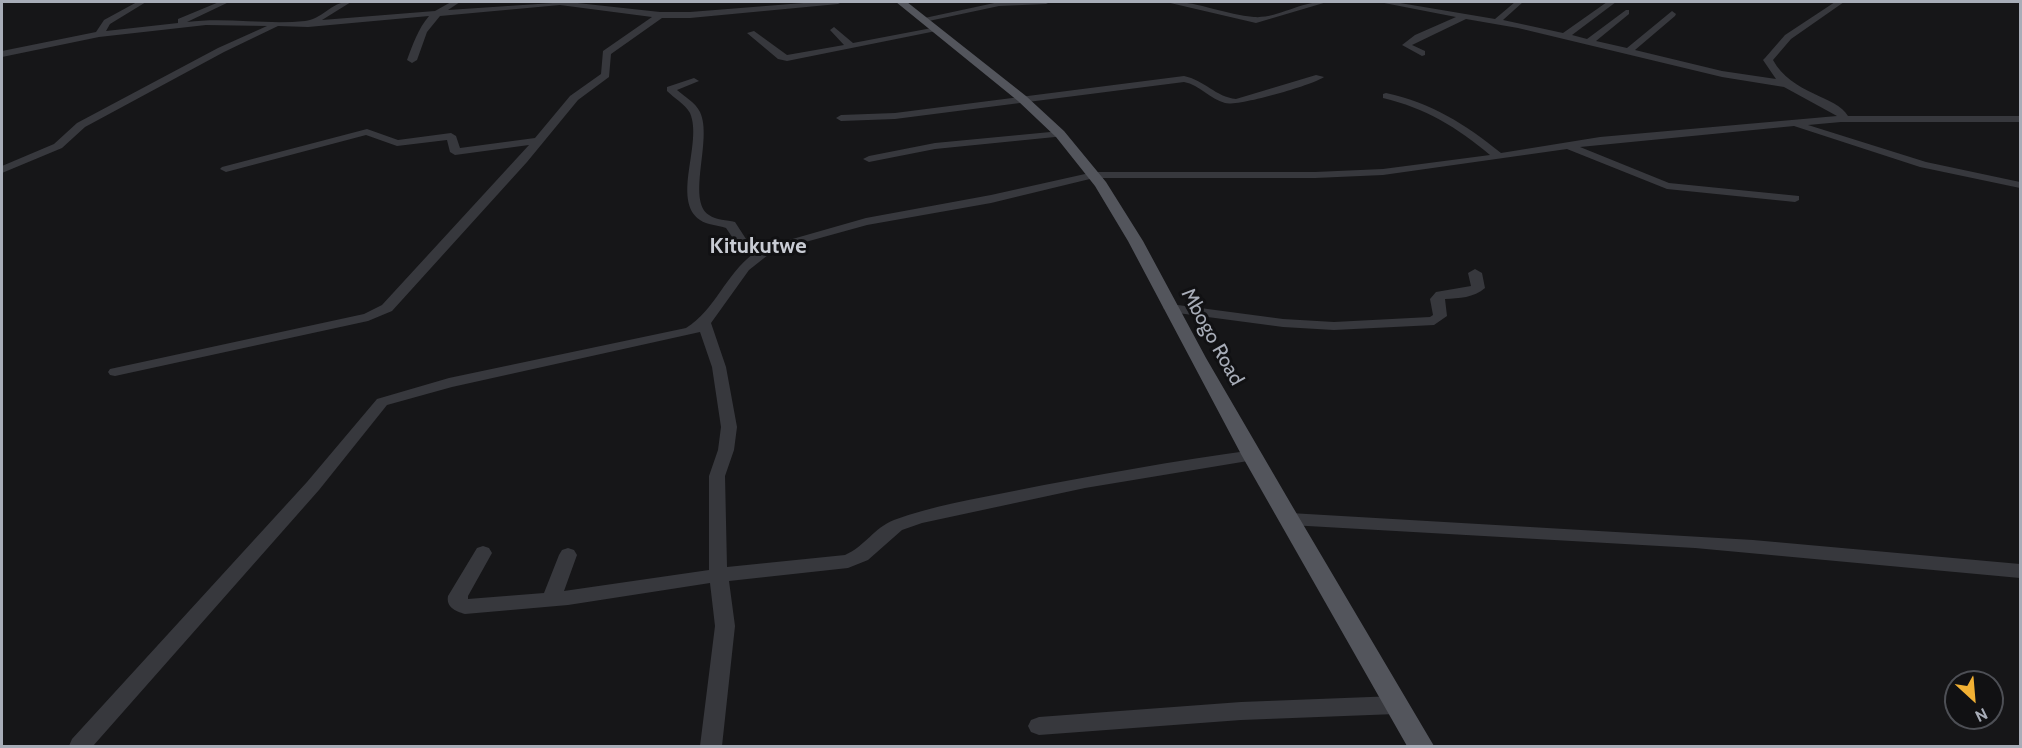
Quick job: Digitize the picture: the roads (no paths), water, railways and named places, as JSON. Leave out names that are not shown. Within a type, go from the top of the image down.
[{"type":"main road","name":"Mbogo Road","points":[[901,2],[993,70],[1061,134],[1094,175],[1116,208],[1170,308],[1420,747]]},
{"type":"street","points":[[99,34],[107,22],[142,2]]},
{"type":"street","points":[[173,25],[225,2]]},
{"type":"street","points":[[308,24],[347,2]]},
{"type":"street","points":[[412,60],[425,23],[434,14],[456,2]]},
{"type":"street","points":[[2,54],[99,34],[220,22],[308,24],[560,3],[612,5],[660,15],[704,14],[838,2]]},
{"type":"street","points":[[751,33],[783,58],[823,53],[851,46],[999,3],[1046,2]]},
{"type":"street","points":[[1170,2],[1256,20],[1323,2]]},
{"type":"street","points":[[1383,2],[1497,21],[1722,74],[1787,84],[1833,107],[1844,115],[1841,118]]},
{"type":"street","points":[[1497,21],[1519,2]]},
{"type":"street","points":[[1564,37],[1612,2]]},
{"type":"street","points":[[1787,84],[1770,66],[1768,60],[1771,54],[1799,28],[1840,2]]},
{"type":"street","points":[[1588,43],[1626,12]]},
{"type":"street","points":[[1627,53],[1672,14]]},
{"type":"street","points":[[115,372],[368,317],[387,308],[515,169],[580,92],[606,75],[606,53],[660,15]]},
{"type":"street","points":[[1422,52],[1406,45],[1465,16]]},
{"type":"street","points":[[2,170],[58,146],[88,121],[221,50],[277,25]]},
{"type":"street","points":[[834,30],[851,46]]},
{"type":"street","points":[[841,118],[884,117],[1184,79],[1194,81],[1223,101],[1236,102],[1319,77]]},
{"type":"street","points":[[694,81],[670,89],[688,104],[699,123],[701,145],[693,198],[697,209],[707,219],[731,225],[741,241],[761,254]]},
{"type":"street","points":[[1386,96],[1408,100],[1454,120],[1500,158]]},
{"type":"street","points":[[80,747],[313,486],[382,402],[449,383],[667,338],[691,331],[704,323],[744,267],[769,248],[820,233],[905,213],[991,199],[1094,175],[1354,174],[1500,158],[1567,145],[1841,118],[2019,120]]},
{"type":"street","points":[[1792,123],[1924,165],[2020,185]]},
{"type":"street","points":[[226,169],[367,132],[397,143],[452,136],[455,152],[537,141]]},
{"type":"street","points":[[869,159],[966,142],[1061,134]]},
{"type":"street","points":[[1567,145],[1666,186],[1795,198]]},
{"type":"street","points":[[1170,308],[1283,323],[1334,326],[1434,321],[1440,316],[1437,299],[1441,295],[1465,293],[1478,288],[1475,273]]},
{"type":"street","points":[[704,323],[719,367],[729,427],[726,450],[717,476],[717,560],[725,626],[711,747]]},
{"type":"street","points":[[483,553],[458,596],[457,602],[465,607],[475,608],[551,599],[720,575],[848,561],[856,559],[896,526],[918,518],[1055,488],[1254,455]]},
{"type":"street","points":[[1290,519],[1427,530],[1754,546],[2020,571]]},
{"type":"street","points":[[551,599],[568,555]]},
{"type":"street","points":[[1039,726],[1241,711],[1396,705]]},
{"type":"district","name":"Kitukutwe","points":[[758,247]]}]
